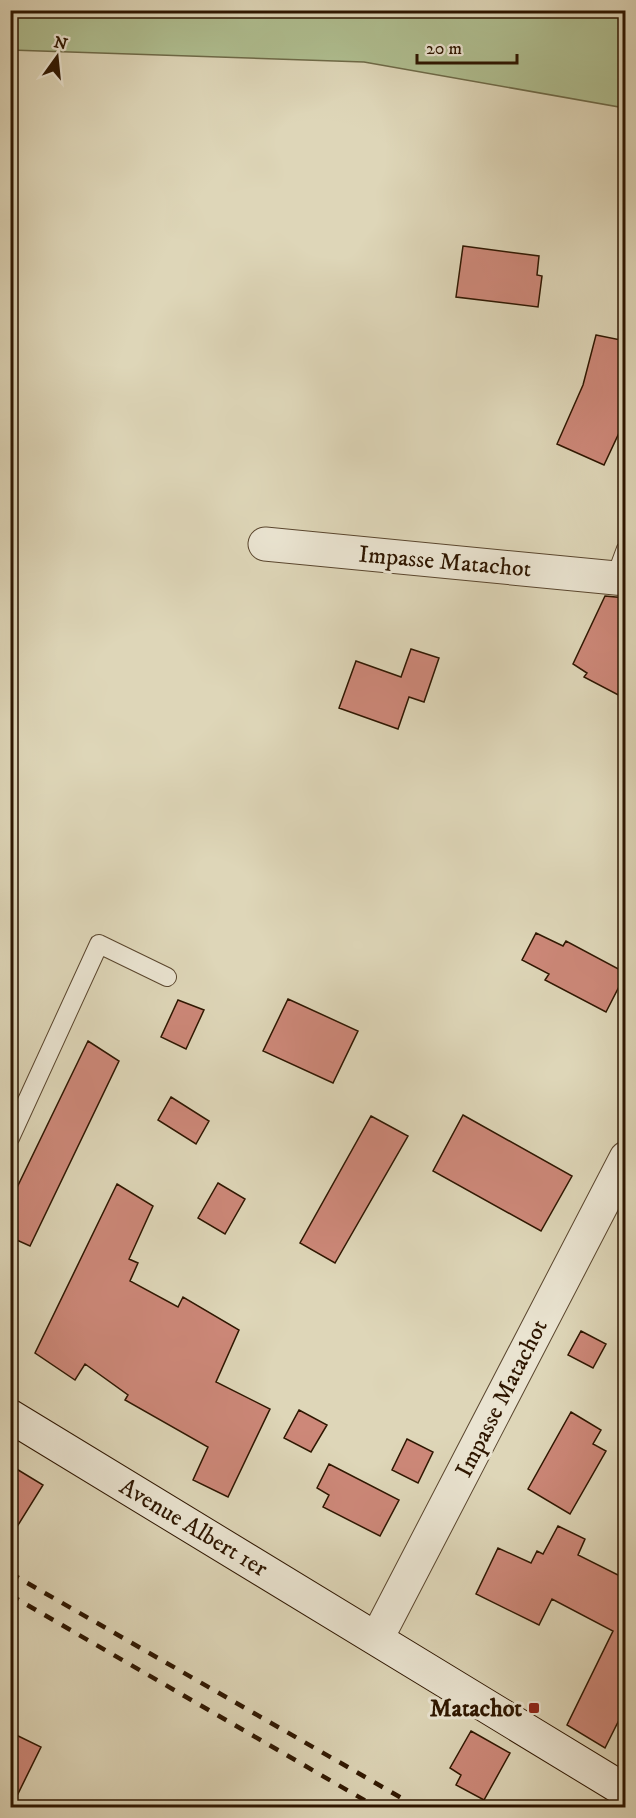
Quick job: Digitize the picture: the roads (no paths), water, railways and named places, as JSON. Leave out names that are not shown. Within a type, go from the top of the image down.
[{"type":"street","name":"Impasse Matachot","points":[[265,544],[622,568]]},
{"type":"street","name":"Impasse Matachot","points":[[377,1638],[626,1158]]},
{"type":"street","name":"Avenue Albert 1er","points":[[10,1416],[626,1791]]},
{"type":"lane","points":[[10,1138],[99,944],[167,977]]},
{"type":"railway","points":[[10,1573],[419,1808]]},
{"type":"railway","points":[[10,1595],[378,1808]]},
{"type":"place","name":"Matachot","points":[[534,1708]]}]
